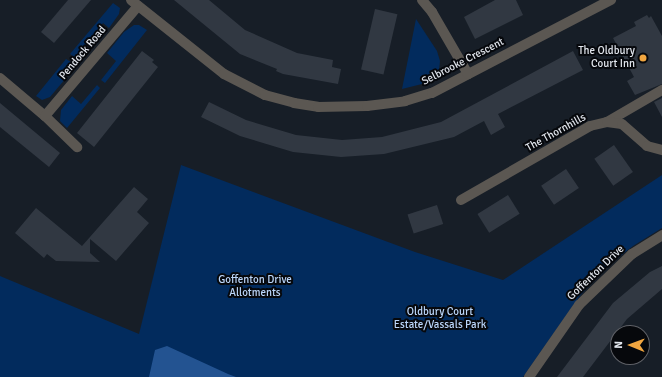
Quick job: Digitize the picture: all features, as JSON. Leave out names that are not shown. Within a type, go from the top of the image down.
[{"type":"street","points":[[422,0],[432,12],[468,74]]},
{"type":"street","name":"Selbrooke Crescent","points":[[135,3],[224,74],[265,95],[294,103],[318,107],[367,106],[405,101],[432,93],[611,0]]},
{"type":"street","name":"Pendock Road","points":[[45,116],[135,3]]},
{"type":"street","points":[[0,78],[45,116],[77,147]]},
{"type":"street","name":"The Thornhills","points":[[462,200],[590,126],[607,122],[662,90]]},
{"type":"street","points":[[607,122],[622,124],[647,146],[662,150]]},
{"type":"street","name":"Goffenton Drive","points":[[529,377],[579,305],[632,254],[662,235]]},
{"type":"green space","points":[[113,3],[120,8],[119,14],[109,28],[103,23],[75,58],[70,54]]},
{"type":"green space","points":[[416,19],[437,51],[440,61],[439,70],[436,77],[430,82],[402,89]]},
{"type":"green space","points":[[134,25],[139,25],[147,30],[105,83],[101,80],[116,61],[107,53],[124,32]]},
{"type":"green space","points":[[66,59],[71,62],[61,74],[66,78],[50,97],[42,100],[36,96]]},
{"type":"green space","points":[[97,85],[100,88],[67,128],[60,121],[61,110],[72,96],[81,104]]},
{"type":"green space","points":[[181,165],[415,252],[503,280],[662,175],[662,228],[633,246],[605,268],[579,297],[523,377],[0,377],[0,276],[139,334]]},
{"type":"shaded area","points":[[167,346],[236,377],[149,377],[155,350]]},
{"type":"building","points":[[68,0],[91,0],[54,43],[41,32]]},
{"type":"building","points":[[174,0],[209,0],[245,30],[297,53],[333,60],[332,67],[341,69],[338,84],[283,74],[276,71],[277,69],[240,54]]},
{"type":"building","points":[[495,0],[516,0],[523,15],[475,39],[464,17]]},
{"type":"building","points":[[375,9],[397,14],[383,75],[361,69]]},
{"type":"building","name":"The Oldbury Court Inn","points":[[647,15],[649,18],[651,16],[662,36],[662,84],[635,95],[627,81],[634,77],[613,38],[636,26],[634,22]]},
{"type":"building","points":[[142,51],[154,60],[152,62],[158,67],[94,147],[77,133]]},
{"type":"building","points":[[573,51],[583,70],[498,114],[505,127],[491,135],[484,121],[454,137],[384,154],[341,157],[293,152],[240,136],[201,117],[209,102],[246,120],[296,135],[342,140],[382,137],[441,122]]},
{"type":"building","points":[[662,98],[662,117],[654,102]]},
{"type":"building","points":[[0,103],[60,153],[49,167],[0,127]]},
{"type":"building","points":[[614,145],[633,172],[613,186],[594,159]]},
{"type":"building","points":[[566,169],[579,188],[554,205],[541,186]]},
{"type":"building","points":[[134,187],[148,199],[137,212],[149,223],[116,261],[90,239],[90,253],[100,262],[56,261],[47,254],[44,258],[15,233],[36,208],[82,246]]},
{"type":"building","points":[[508,195],[520,214],[489,233],[477,214]]},
{"type":"building","points":[[437,205],[443,224],[414,234],[408,215]]},
{"type":"building","points":[[662,266],[662,289],[627,319],[622,325],[610,325],[610,341],[583,377],[557,377],[613,303],[650,272]]},
{"type":"place","name":"The Oldbury Court Inn","points":[[643,58]]},
{"type":"park label","name":"Goffenton Drive Allotments","points":[[255,287]]},
{"type":"park label","name":"Oldbury Court Estate/Vassals Park","points":[[440,319]]}]
